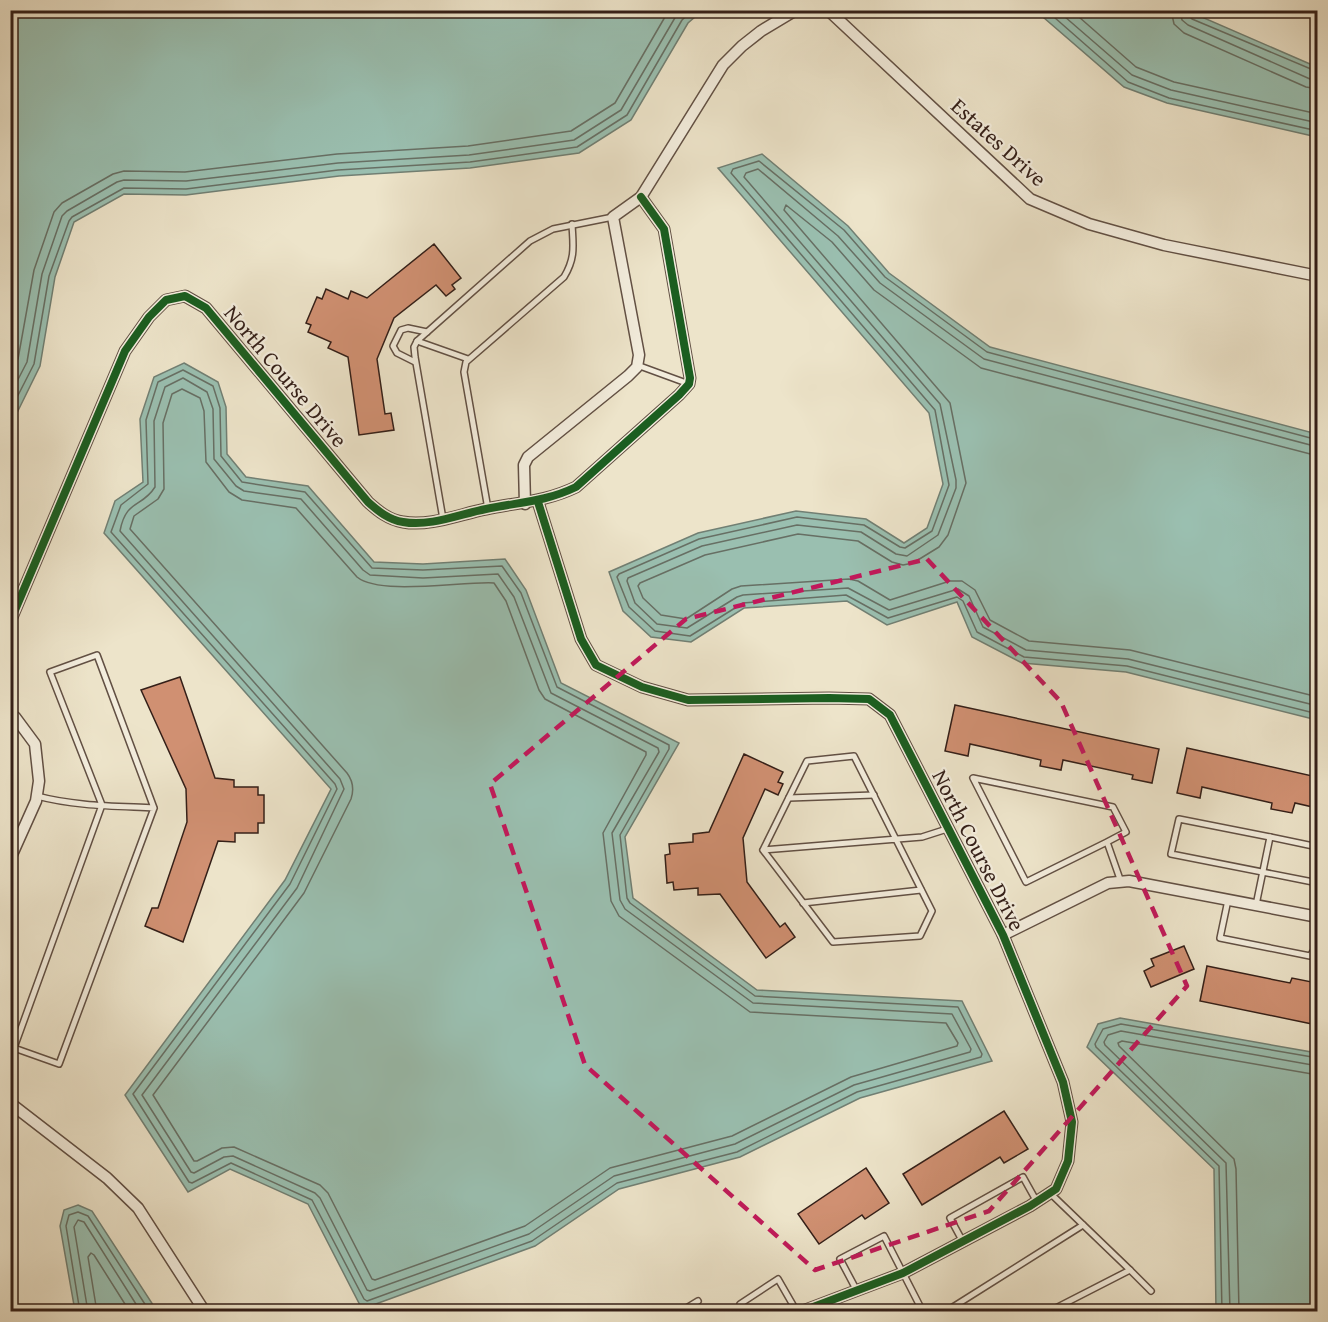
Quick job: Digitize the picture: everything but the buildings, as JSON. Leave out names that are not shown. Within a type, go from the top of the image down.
[{"type":"street","points":[[525,504],[524,465],[528,457],[628,376],[637,365],[639,355],[635,326],[616,241],[613,217],[641,197],[723,65],[742,45],[796,10]]},
{"type":"street","name":"Estates Drive","points":[[828,10],[1030,199],[1089,224],[1164,245],[1317,276]]},
{"type":"street","points":[[641,197],[664,228],[690,378],[689,384]]},
{"type":"street","name":"North Course Drive","points":[[10,622],[126,351],[149,317],[166,300],[185,296],[206,308],[368,502],[382,514],[402,522],[419,523],[488,508],[538,502],[557,497],[576,487],[689,384]]},
{"type":"street","name":"North Course Drive","points":[[538,502],[581,639],[596,665],[642,687],[688,700],[869,699],[890,715],[1003,934],[1063,1082],[1072,1122],[1068,1161],[1056,1189],[1037,1202],[903,1274],[798,1311]]},
{"type":"street","points":[[10,715],[15,717],[35,744],[39,781],[37,796],[10,859]]},
{"type":"street","points":[[1003,934],[1108,883],[1129,881],[1317,917]]},
{"type":"street","points":[[10,1103],[107,1178],[138,1208],[205,1311]]},
{"type":"lane","points":[[443,519],[416,362],[414,347],[417,340],[530,241],[553,229],[613,217]]},
{"type":"lane","points":[[488,508],[464,372],[468,359],[564,277],[572,264],[574,255],[572,224]]},
{"type":"lane","points":[[416,362],[397,353],[393,346],[401,330],[408,327],[427,332]]},
{"type":"lane","points":[[417,340],[468,359]]},
{"type":"lane","points":[[637,365],[689,384]]},
{"type":"lane","points":[[97,655],[154,808],[59,1064],[14,1048],[102,805],[50,672],[97,655]]},
{"type":"lane","points":[[854,756],[932,911],[920,936],[833,942],[763,850],[807,761],[854,756]]},
{"type":"lane","points":[[973,778],[1113,807],[1126,832],[1107,842],[1026,882],[973,778]]},
{"type":"lane","points":[[789,798],[874,795]]},
{"type":"lane","points":[[37,796],[57,801],[154,808]]},
{"type":"lane","points":[[1317,847],[1179,819],[1172,854],[1317,883]]},
{"type":"lane","points":[[763,850],[922,837],[947,829]]},
{"type":"lane","points":[[1256,905],[1270,837]]},
{"type":"lane","points":[[1107,842],[1120,882]]},
{"type":"lane","points":[[803,903],[921,890]]},
{"type":"lane","points":[[1228,900],[1220,938],[1310,956],[1317,944]]},
{"type":"lane","points":[[963,1242],[950,1218],[1023,1177],[1037,1202]]},
{"type":"lane","points":[[1050,1193],[1151,1291]]},
{"type":"lane","points":[[945,1311],[1083,1225]]},
{"type":"lane","points":[[856,1291],[840,1259],[884,1236],[923,1311]]},
{"type":"lane","points":[[1048,1311],[1130,1270]]},
{"type":"lane","points":[[744,1311],[740,1304],[778,1279],[798,1311]]},
{"type":"lane","points":[[680,1311],[698,1301]]},
{"type":"highlighted area","points":[[927,559],[1061,702],[1187,986],[989,1211],[815,1270],[585,1065],[490,784],[686,619]]},
{"type":"water","points":[[11,10],[702,11],[688,23],[631,120],[579,153],[470,168],[339,176],[186,195],[124,194],[74,222],[55,277],[40,366],[11,425]]},
{"type":"water","points":[[1036,11],[1188,11],[1317,67],[1317,137],[1167,103],[1124,87]]},
{"type":"water","points":[[762,154],[848,226],[889,273],[990,347],[1317,434],[1317,720],[1126,672],[1022,663],[972,637],[957,602],[887,625],[847,601],[744,608],[691,642],[651,637],[623,611],[609,572],[698,533],[796,511],[866,519],[904,543],[927,528],[943,484],[929,413],[718,168]]},
{"type":"water","points":[[184,363],[218,382],[226,407],[227,454],[246,477],[308,486],[374,562],[423,564],[505,559],[526,590],[561,683],[679,743],[625,837],[633,898],[757,990],[962,1001],[992,1061],[860,1098],[740,1157],[619,1189],[535,1246],[362,1309],[308,1204],[230,1169],[188,1192],[125,1095],[285,880],[331,789],[104,533],[115,501],[143,482],[140,419],[154,377]]},
{"type":"water","points":[[1120,1018],[1317,1053],[1317,1311],[1216,1311],[1214,1169],[1087,1047],[1098,1024]]},
{"type":"water","points":[[78,1205],[92,1211],[157,1311],[75,1311],[60,1226],[64,1210]]},
{"type":"cycle path","points":[[10,622],[125,351],[149,317],[166,300],[185,296],[206,308],[368,502],[393,519],[424,523],[543,499],[576,487],[689,384],[690,378],[664,229],[641,197]]},
{"type":"cycle path","points":[[538,502],[581,639],[596,665],[642,687],[688,700],[869,699],[890,715],[1003,935],[1063,1082],[1072,1122],[1068,1161],[1056,1189],[1030,1206],[903,1273],[800,1312]]}]
